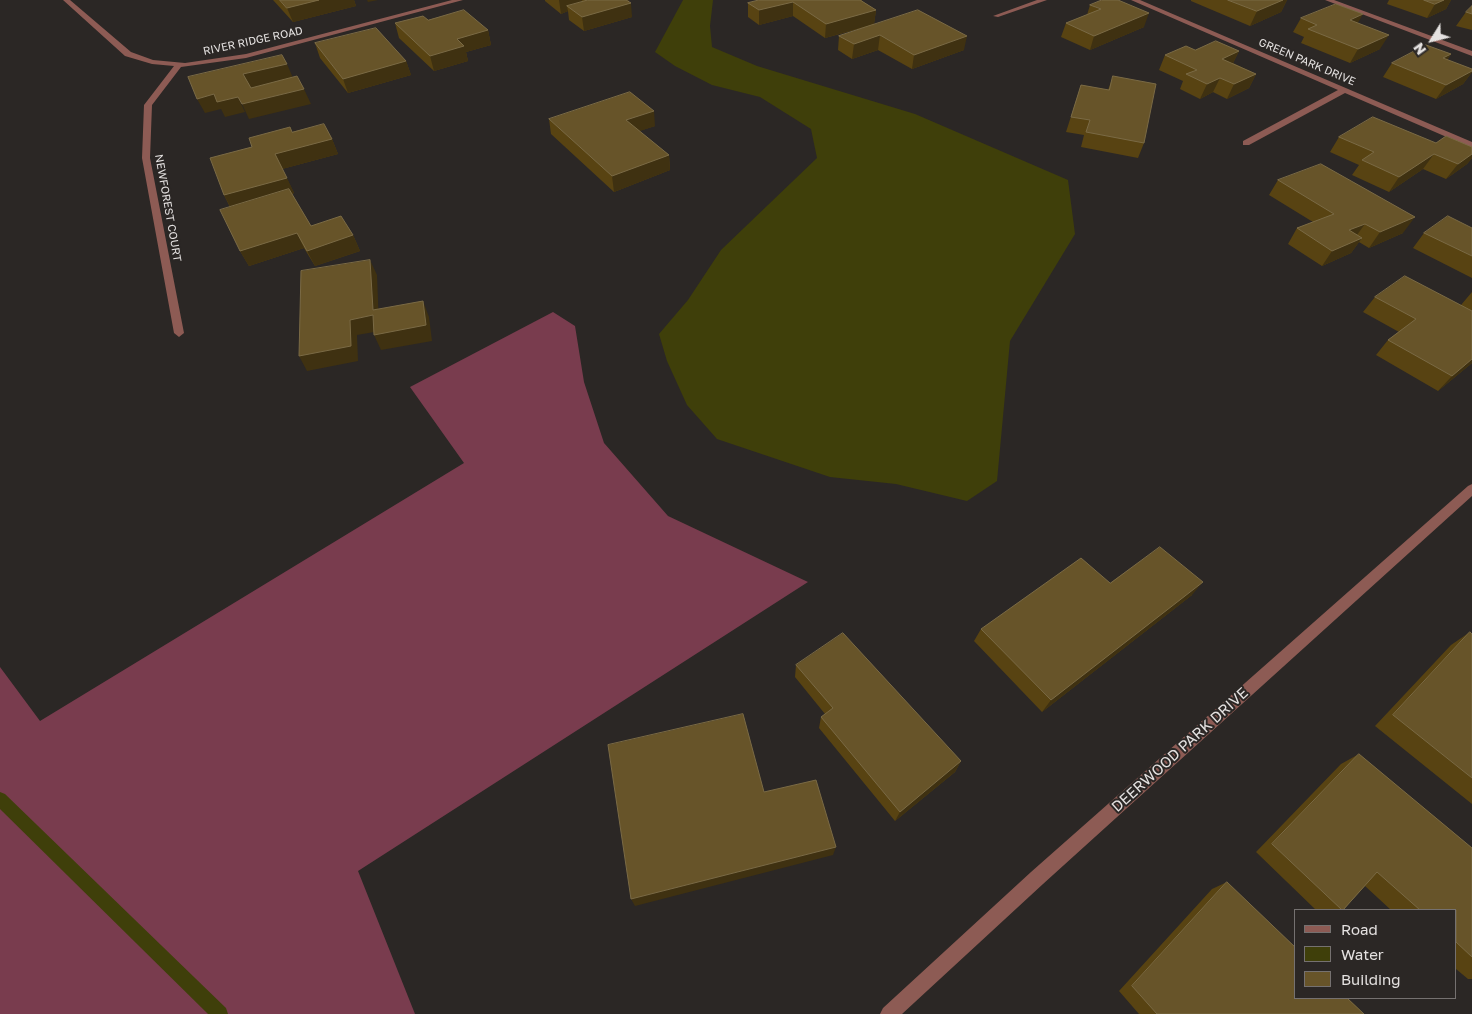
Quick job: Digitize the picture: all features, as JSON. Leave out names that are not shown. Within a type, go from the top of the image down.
[{"type":"street","name":"RIVER RIDGE ROAD","points":[[66,0],[100,32],[128,54],[152,62],[179,65],[246,56],[460,0]]},
{"type":"street","points":[[996,16],[1044,0]]},
{"type":"street","name":"GREEN PARK DRIVE","points":[[1134,0],[1472,145]]},
{"type":"street","points":[[1328,0],[1472,54]]},
{"type":"street","name":"NEWFOREST COURT","points":[[179,65],[148,105],[146,158],[179,333]]},
{"type":"street","points":[[1246,143],[1344,90]]},
{"type":"street","name":"DEERWOOD PARK DRIVE","points":[[889,1014],[1037,878],[1472,489]]},
{"type":"shaded area","points":[[553,312],[575,326],[584,382],[604,443],[668,516],[808,582],[358,871],[415,1014],[0,1014],[0,667],[40,721],[464,463],[410,387]]},
{"type":"water","points":[[683,0],[713,0],[710,26],[712,47],[757,66],[915,114],[1068,180],[1075,234],[1010,341],[997,481],[967,501],[896,484],[830,477],[717,439],[687,405],[667,361],[659,334],[688,300],[721,250],[817,158],[811,129],[760,97],[712,85],[675,66],[655,52]]},
{"type":"building","points":[[280,0],[319,0],[287,8]]},
{"type":"building","points":[[588,0],[626,0],[631,3],[582,17],[567,6]]},
{"type":"building","points":[[759,0],[860,0],[876,10],[826,24],[793,2],[759,10],[748,3]]},
{"type":"building","points":[[1102,0],[1118,0],[1149,13],[1094,36],[1066,23],[1101,9],[1090,5]]},
{"type":"building","points":[[1228,0],[1283,0],[1257,11]]},
{"type":"building","points":[[1424,0],[1444,0],[1435,4]]},
{"type":"building","points":[[1336,4],[1363,14],[1350,20],[1389,35],[1358,49],[1308,29],[1317,25],[1301,18]]},
{"type":"building","points":[[1472,6],[1472,14],[1466,12]]},
{"type":"building","points":[[464,10],[488,30],[457,39],[464,46],[430,56],[395,23],[423,16],[428,20]]},
{"type":"building","points":[[918,10],[967,36],[914,55],[880,35],[854,44],[839,36]]},
{"type":"building","points":[[376,28],[406,61],[343,79],[315,43]]},
{"type":"building","points":[[1216,41],[1239,51],[1222,59],[1256,74],[1234,84],[1220,78],[1207,84],[1186,74],[1197,70],[1165,55],[1186,46],[1195,50]]},
{"type":"building","points":[[1426,45],[1451,54],[1443,58],[1472,69],[1472,71],[1446,85],[1392,63]]},
{"type":"building","points":[[282,55],[287,64],[243,74],[251,88],[297,76],[304,89],[242,104],[238,97],[217,102],[214,94],[197,99],[188,77]]},
{"type":"building","points":[[1113,76],[1156,84],[1144,143],[1086,132],[1090,120],[1071,117],[1081,85],[1109,90]]},
{"type":"building","points":[[630,92],[654,111],[626,120],[669,155],[612,176],[549,119]]},
{"type":"building","points":[[1373,117],[1436,143],[1446,136],[1472,147],[1472,154],[1458,164],[1434,154],[1399,177],[1362,160],[1374,152],[1339,137]]},
{"type":"building","points":[[324,124],[332,139],[275,154],[287,178],[224,195],[210,158],[252,147],[249,138],[290,127],[292,132]]},
{"type":"building","points":[[1321,164],[1415,217],[1380,232],[1365,224],[1349,230],[1362,238],[1332,251],[1297,228],[1334,214],[1278,180]]},
{"type":"building","points":[[289,189],[311,226],[341,216],[353,235],[307,251],[297,233],[240,251],[220,210]]},
{"type":"building","points":[[1448,216],[1472,228],[1472,256],[1424,233]]},
{"type":"building","points":[[370,260],[373,310],[423,301],[426,325],[374,335],[373,315],[350,320],[351,346],[299,356],[301,271]]},
{"type":"building","points":[[1405,276],[1472,311],[1472,359],[1452,376],[1388,340],[1416,319],[1375,297]]},
{"type":"building","points":[[1160,547],[1203,582],[1051,700],[981,629],[1081,558],[1110,583]]},
{"type":"building","points":[[1470,632],[1472,634],[1472,778],[1393,715]]},
{"type":"building","points":[[843,633],[961,761],[900,812],[821,717],[833,708],[796,665]]},
{"type":"building","points":[[743,714],[764,792],[816,780],[836,847],[631,899],[608,745]]},
{"type":"building","points":[[1359,754],[1472,848],[1472,957],[1457,943],[1457,909],[1419,909],[1377,872],[1344,909],[1341,909],[1272,844]]},
{"type":"building","points":[[1227,882],[1294,946],[1294,999],[1348,999],[1364,1014],[1157,1014],[1132,986]]},
{"type":"waterway","points":[[0,799],[220,1014]]}]
